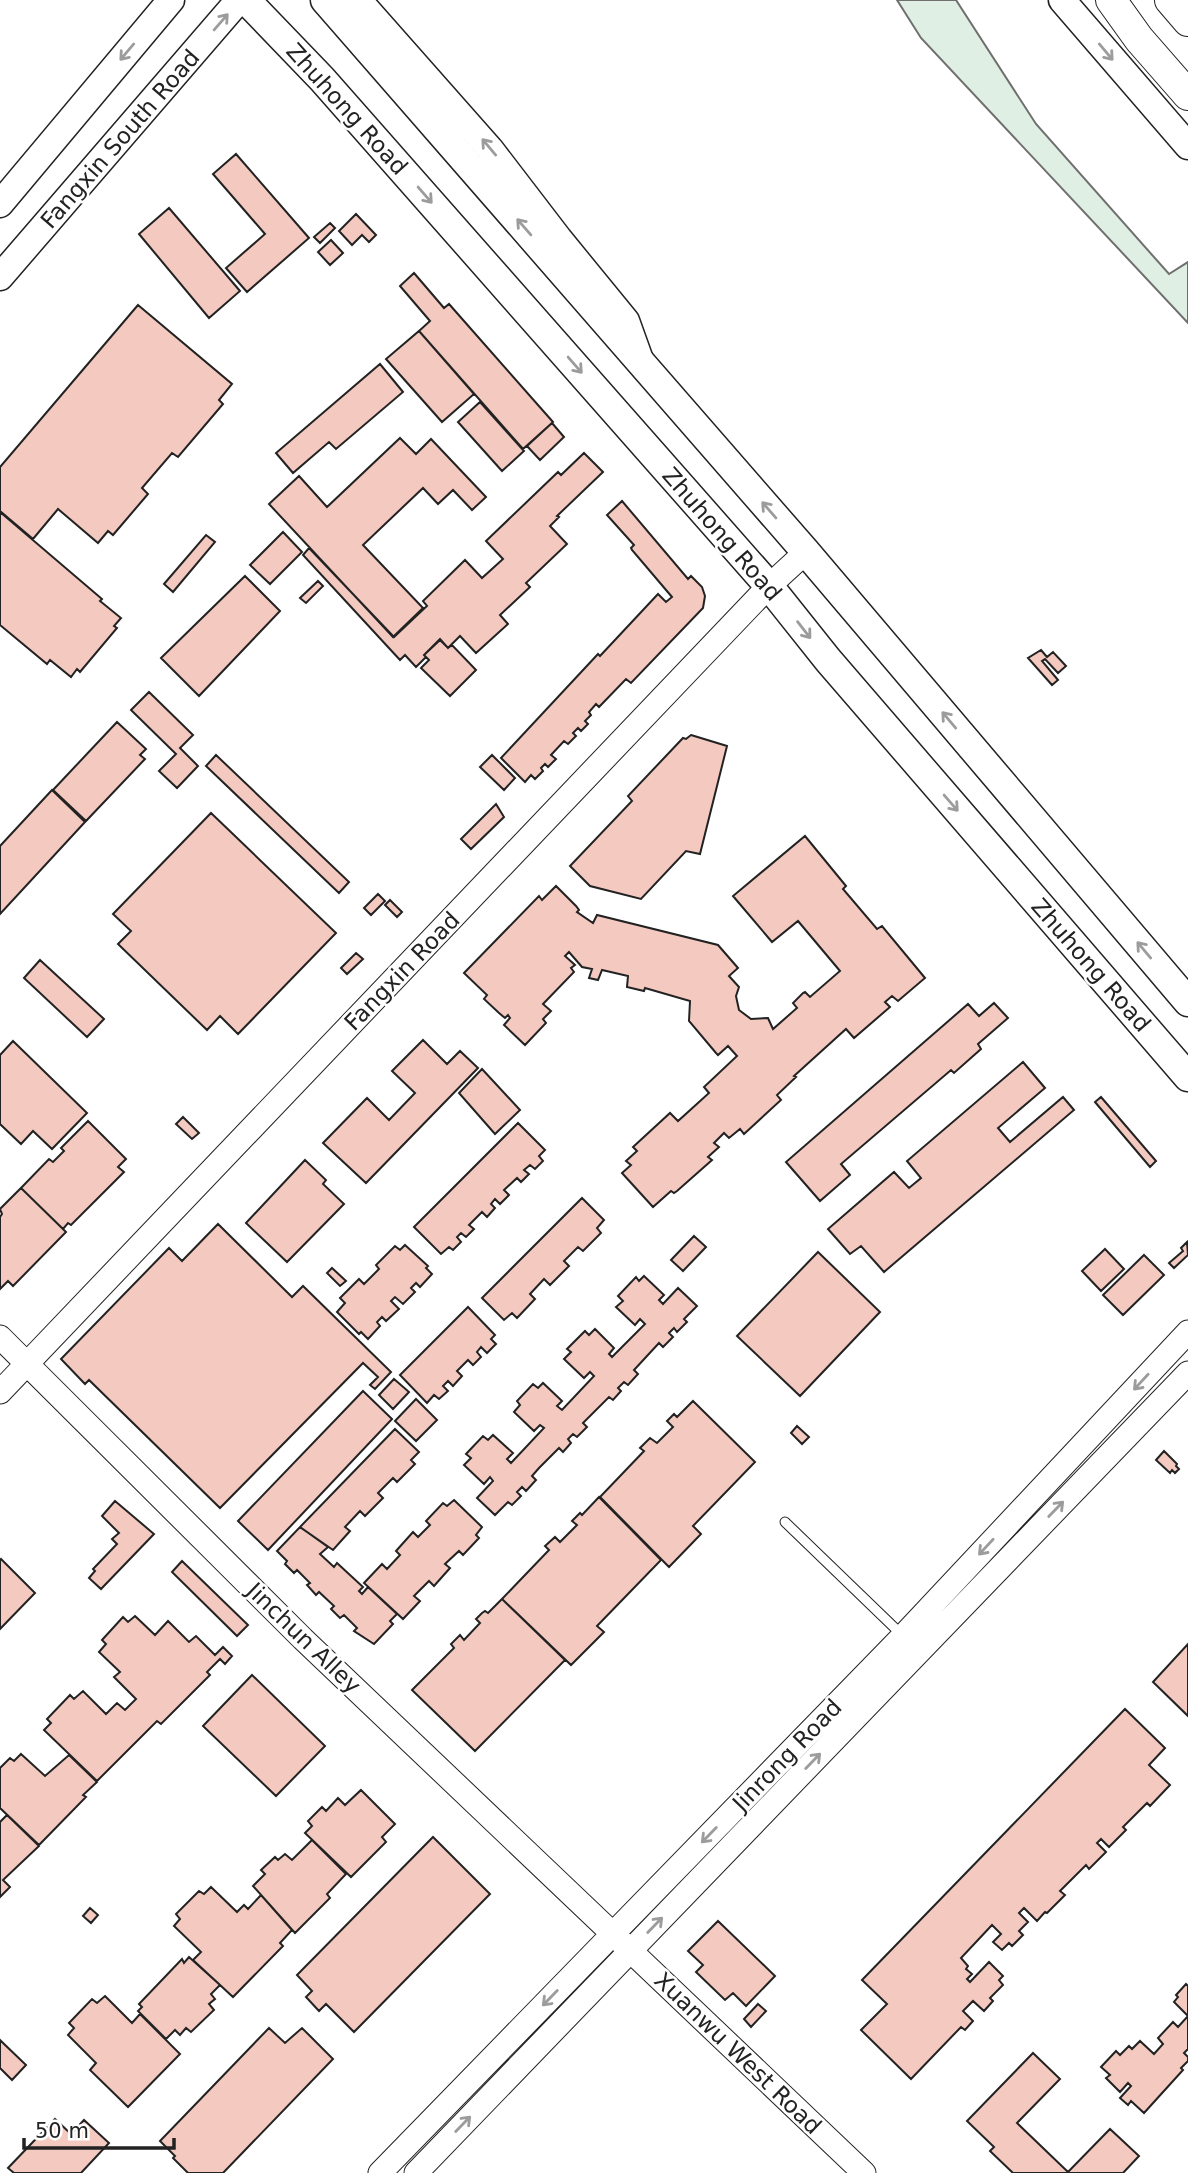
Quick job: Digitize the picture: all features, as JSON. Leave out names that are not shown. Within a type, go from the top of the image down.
[{"type":"highway","points":[[1111,0],[1139,38],[1188,95]]},
{"type":"highway","points":[[1170,0],[1188,21]]},
{"type":"main road","points":[[0,204],[171,0]]},
{"type":"main road","name":"Fangxin South Road","points":[[0,278],[239,0]]},
{"type":"main road","name":"Zhuhong Road","points":[[246,0],[322,79],[769,586],[828,660],[1188,1077]]},
{"type":"main road","points":[[325,0],[806,552],[1188,1002]]},
{"type":"main road","points":[[356,0],[490,149],[626,321],[641,361]]},
{"type":"main road","points":[[1062,0],[1188,146]]},
{"type":"street","name":"Fangxin Road","points":[[0,1392],[769,586],[806,552]]},
{"type":"street","name":"Jinrong Road","points":[[380,2173],[903,1636],[1188,1332]]},
{"type":"street","name":"Jinchun Alley","points":[[0,1337],[303,1639],[613,1933]]},
{"type":"street","name":"Jinrong Road","points":[[416,2173],[1188,1373]]},
{"type":"street","name":"Xuanwu West Road","points":[[613,1933],[864,2173]]},
{"type":"lane","points":[[785,1522],[903,1636]]},
{"type":"green space","points":[[897,0],[956,0],[1036,124],[1169,274],[1188,262],[1188,323],[921,38]]},
{"type":"building","points":[[236,154],[309,238],[247,292],[226,268],[265,234],[213,174]]},
{"type":"building","points":[[169,208],[240,291],[209,318],[139,234]]},
{"type":"building","points":[[356,214],[376,235],[369,242],[362,235],[352,245],[339,231]]},
{"type":"building","points":[[330,223],[335,228],[320,243],[314,237]]},
{"type":"building","points":[[331,240],[343,253],[330,265],[318,252]]},
{"type":"building","points":[[414,273],[444,308],[449,304],[553,422],[523,449],[419,331],[430,321],[400,286]]},
{"type":"building","points":[[138,305],[232,384],[219,400],[223,404],[178,457],[172,453],[142,488],[148,494],[113,535],[108,531],[98,543],[58,509],[33,539],[0,511],[0,467]]},
{"type":"building","points":[[419,331],[474,394],[442,422],[386,359]]},
{"type":"building","points":[[380,364],[403,392],[336,449],[329,442],[293,473],[276,453]]},
{"type":"building","points":[[480,402],[524,451],[502,471],[458,422]]},
{"type":"building","points":[[552,423],[564,437],[540,460],[527,446]]},
{"type":"building","points":[[400,438],[416,454],[431,439],[486,497],[472,510],[453,490],[438,504],[423,488],[363,545],[423,608],[393,637],[269,504],[299,476],[327,507]]},
{"type":"building","points":[[584,453],[603,472],[550,526],[567,544],[526,583],[530,587],[500,615],[508,624],[476,653],[460,636],[448,648],[440,639],[416,667],[405,655],[400,660],[303,555],[309,548],[394,637],[427,606],[423,601],[465,560],[482,578],[503,559],[486,541],[558,472],[561,475]]},
{"type":"building","points":[[622,501],[688,579],[691,576],[702,587],[705,596],[703,608],[631,683],[626,679],[599,707],[596,704],[585,721],[588,724],[581,731],[578,728],[573,733],[576,736],[568,744],[564,741],[551,755],[556,759],[548,767],[545,764],[541,768],[543,771],[535,779],[531,775],[525,782],[501,758],[658,594],[666,602],[672,597],[632,550],[634,545],[607,515]]},
{"type":"building","points":[[0,512],[121,618],[114,626],[117,628],[80,672],[77,669],[71,677],[50,660],[47,664],[0,625]]},
{"type":"building","points":[[283,532],[302,552],[270,584],[250,565]]},
{"type":"building","points":[[206,535],[215,542],[173,592],[164,584]]},
{"type":"building","points":[[245,576],[280,611],[199,696],[161,658]]},
{"type":"building","points":[[318,581],[323,586],[306,603],[300,598]]},
{"type":"building","points":[[440,640],[448,648],[452,645],[476,670],[450,696],[421,668],[429,660],[424,655]]},
{"type":"building","points":[[1041,650],[1047,657],[1053,652],[1066,666],[1058,673],[1045,659],[1042,661],[1058,680],[1052,685],[1028,658]]},
{"type":"building","points":[[149,692],[193,735],[180,748],[198,766],[177,788],[159,771],[176,754],[131,710]]},
{"type":"building","points":[[117,722],[146,749],[140,755],[145,759],[86,821],[53,790]]},
{"type":"building","points":[[691,735],[727,746],[700,854],[686,851],[641,899],[590,886],[570,866],[632,801],[628,796],[683,738]]},
{"type":"building","points":[[216,755],[349,882],[339,893],[206,766]]},
{"type":"building","points":[[492,755],[515,778],[504,790],[480,767]]},
{"type":"building","points":[[52,790],[85,822],[0,914],[0,846]]},
{"type":"building","points":[[496,804],[504,817],[471,849],[461,839]]},
{"type":"building","points":[[211,813],[336,933],[238,1034],[220,1016],[207,1030],[118,944],[131,931],[113,914]]},
{"type":"building","points":[[805,836],[846,886],[843,889],[877,929],[882,926],[925,978],[898,1001],[892,996],[885,1002],[890,1007],[854,1038],[846,1029],[794,1076],[796,1077],[777,1095],[781,1100],[744,1134],[740,1129],[729,1138],[724,1133],[714,1143],[719,1147],[708,1157],[712,1160],[677,1191],[671,1191],[653,1207],[622,1173],[631,1165],[626,1161],[637,1151],[633,1147],[670,1113],[678,1121],[709,1093],[704,1087],[737,1056],[728,1046],[718,1055],[716,1053],[689,1021],[690,1001],[645,988],[644,991],[627,987],[628,976],[602,970],[598,980],[589,978],[592,969],[582,967],[569,952],[565,956],[575,965],[571,968],[574,972],[543,1004],[551,1011],[543,1019],[546,1023],[525,1045],[504,1025],[510,1018],[508,1015],[505,1018],[484,999],[487,995],[464,973],[539,896],[542,900],[556,886],[576,906],[579,910],[577,912],[593,923],[597,915],[718,945],[738,968],[729,976],[739,987],[736,996],[739,1010],[751,1019],[768,1018],[773,1029],[797,1008],[793,1003],[803,993],[810,997],[840,971],[798,921],[772,942],[733,896]]},
{"type":"building","points":[[378,894],[385,901],[371,915],[364,908]]},
{"type":"building","points":[[390,900],[402,912],[397,917],[385,905]]},
{"type":"building","points":[[356,953],[363,959],[347,974],[341,968]]},
{"type":"building","points":[[40,960],[104,1019],[87,1037],[24,978]]},
{"type":"building","points":[[994,1003],[1008,1018],[978,1044],[981,1049],[954,1073],[951,1070],[841,1164],[850,1175],[820,1201],[786,1162],[968,1004],[979,1016]]},
{"type":"building","points":[[423,1040],[447,1064],[460,1051],[478,1068],[366,1183],[323,1143],[367,1098],[389,1120],[415,1093],[392,1071]]},
{"type":"building","points":[[13,1041],[87,1113],[52,1149],[33,1131],[21,1144],[0,1124],[0,1055]]},
{"type":"building","points":[[1023,1062],[1045,1088],[998,1128],[1010,1142],[1063,1097],[1074,1110],[884,1272],[861,1246],[850,1254],[828,1229],[894,1172],[909,1188],[921,1178],[907,1161]]},
{"type":"building","points":[[482,1069],[520,1110],[495,1134],[459,1093]]},
{"type":"building","points":[[1101,1097],[1156,1161],[1150,1167],[1095,1102]]},
{"type":"building","points":[[183,1117],[199,1133],[192,1139],[176,1124]]},
{"type":"building","points":[[88,1121],[126,1159],[118,1167],[124,1172],[71,1225],[68,1223],[63,1229],[21,1188],[49,1159],[53,1162],[64,1151],[61,1148]]},
{"type":"building","points":[[518,1123],[545,1150],[539,1156],[543,1161],[535,1169],[530,1165],[524,1170],[529,1174],[521,1182],[517,1178],[504,1190],[509,1195],[500,1204],[495,1199],[491,1204],[495,1208],[487,1217],[482,1212],[469,1225],[474,1229],[466,1237],[461,1233],[457,1237],[461,1242],[453,1250],[449,1247],[441,1254],[414,1227]]},
{"type":"building","points":[[305,1160],[326,1180],[323,1184],[344,1204],[287,1262],[246,1223]]},
{"type":"building","points":[[21,1188],[66,1232],[13,1286],[8,1281],[0,1289],[0,1209]]},
{"type":"building","points":[[582,1198],[604,1220],[597,1228],[601,1233],[583,1251],[578,1247],[564,1261],[569,1266],[550,1285],[544,1279],[530,1294],[535,1299],[517,1318],[512,1313],[504,1320],[482,1298]]},
{"type":"building","points":[[218,1224],[292,1297],[303,1286],[391,1372],[375,1389],[370,1385],[378,1377],[363,1363],[220,1508],[89,1380],[85,1384],[61,1359],[169,1248],[182,1261]]},
{"type":"building","points":[[694,1236],[706,1247],[683,1271],[671,1260]]},
{"type":"building","points":[[1187,1242],[1188,1255],[1174,1268],[1169,1263],[1183,1251],[1181,1248]]},
{"type":"building","points":[[405,1245],[428,1266],[426,1268],[432,1274],[420,1287],[416,1283],[411,1288],[415,1292],[403,1304],[395,1297],[391,1301],[399,1309],[386,1321],[382,1317],[377,1322],[380,1326],[368,1339],[361,1332],[359,1334],[337,1312],[345,1303],[340,1298],[359,1279],[364,1284],[379,1269],[376,1265],[395,1246],[400,1250]]},
{"type":"building","points":[[1105,1249],[1124,1269],[1101,1291],[1082,1271]]},
{"type":"building","points":[[818,1252],[880,1312],[800,1396],[737,1336]]},
{"type":"building","points":[[1144,1255],[1164,1275],[1123,1315],[1103,1295]]},
{"type":"building","points":[[332,1268],[346,1281],[340,1286],[327,1273]]},
{"type":"building","points":[[644,1276],[664,1295],[659,1300],[663,1304],[678,1288],[697,1306],[684,1319],[687,1322],[677,1332],[674,1328],[669,1333],[673,1337],[663,1347],[659,1343],[634,1370],[638,1374],[628,1385],[624,1382],[618,1388],[621,1391],[613,1400],[609,1397],[583,1423],[587,1427],[577,1437],[573,1434],[568,1439],[571,1443],[563,1452],[559,1448],[539,1468],[532,1476],[536,1480],[526,1491],[522,1487],[517,1492],[521,1496],[512,1505],[508,1502],[495,1515],[477,1498],[493,1481],[490,1477],[484,1484],[464,1465],[471,1458],[466,1454],[483,1436],[488,1440],[493,1435],[513,1453],[507,1459],[511,1463],[544,1428],[540,1425],[534,1431],[514,1412],[520,1405],[517,1401],[533,1384],[538,1388],[543,1383],[562,1401],[557,1406],[562,1410],[594,1376],[590,1372],[584,1378],[564,1359],[571,1352],[567,1349],[585,1331],[589,1335],[595,1329],[614,1348],[609,1354],[612,1357],[645,1324],[640,1319],[635,1325],[616,1307],[623,1301],[618,1296],[636,1277],[639,1281]]},
{"type":"building","points":[[468,1307],[495,1335],[491,1339],[496,1344],[487,1353],[481,1347],[477,1352],[481,1357],[473,1365],[468,1360],[457,1371],[462,1376],[453,1386],[448,1381],[443,1386],[448,1391],[439,1399],[434,1395],[427,1403],[400,1375]]},
{"type":"building","points":[[394,1379],[409,1392],[393,1409],[379,1395]]},
{"type":"building","points":[[363,1391],[392,1419],[268,1550],[238,1521]]},
{"type":"building","points":[[416,1399],[437,1420],[416,1441],[395,1421]]},
{"type":"building","points":[[693,1401],[755,1462],[693,1526],[701,1534],[669,1567],[600,1497],[644,1451],[640,1448],[650,1438],[657,1443],[673,1427],[667,1421],[674,1414],[677,1417]]},
{"type":"building","points":[[797,1426],[809,1437],[802,1444],[791,1433]]},
{"type":"building","points":[[395,1429],[419,1452],[411,1460],[415,1464],[397,1482],[393,1478],[378,1493],[383,1498],[365,1516],[360,1511],[345,1527],[350,1531],[333,1550],[300,1527]]},
{"type":"building","points":[[1164,1451],[1177,1464],[1179,1469],[1175,1473],[1172,1470],[1170,1473],[1156,1460]]},
{"type":"building","points":[[599,1497],[661,1560],[597,1626],[604,1632],[571,1665],[502,1599],[549,1550],[545,1546],[555,1537],[560,1542],[577,1525],[572,1521],[580,1513],[582,1515]]},
{"type":"building","points":[[454,1500],[482,1527],[476,1535],[479,1538],[463,1555],[459,1551],[445,1564],[450,1568],[434,1586],[429,1581],[414,1596],[420,1601],[403,1619],[364,1583],[382,1564],[387,1569],[400,1555],[396,1551],[413,1532],[418,1537],[430,1525],[426,1521],[443,1503],[447,1506]]},
{"type":"building","points":[[115,1501],[154,1534],[101,1589],[89,1578],[95,1571],[93,1569],[117,1544],[112,1539],[119,1533],[102,1516]]},
{"type":"building","points":[[300,1527],[328,1547],[320,1554],[334,1567],[337,1563],[363,1587],[359,1591],[362,1594],[368,1587],[397,1614],[390,1621],[393,1624],[374,1644],[354,1631],[357,1628],[344,1615],[340,1618],[331,1609],[334,1606],[319,1592],[316,1595],[307,1585],[310,1583],[297,1570],[294,1573],[285,1564],[287,1561],[277,1551]]},
{"type":"building","points":[[0,1560],[35,1593],[0,1629]]},
{"type":"building","points":[[182,1561],[248,1625],[237,1636],[172,1572]]},
{"type":"building","points":[[502,1599],[565,1660],[475,1751],[412,1690],[454,1648],[451,1644],[460,1635],[464,1640],[480,1623],[476,1619],[485,1611],[488,1613]]},
{"type":"building","points":[[135,1616],[155,1635],[168,1621],[189,1642],[196,1636],[215,1655],[223,1647],[232,1656],[225,1664],[220,1659],[207,1672],[210,1675],[161,1724],[157,1721],[97,1781],[44,1730],[51,1723],[47,1719],[70,1695],[74,1699],[83,1691],[106,1714],[117,1703],[125,1710],[136,1699],[114,1677],[120,1672],[99,1652],[106,1644],[102,1640],[123,1617],[128,1622]]},
{"type":"building","points":[[1188,1644],[1188,1716],[1153,1682]]},
{"type":"building","points":[[252,1675],[325,1746],[276,1796],[203,1726]]},
{"type":"building","points":[[1125,1709],[1165,1748],[1149,1765],[1170,1785],[1150,1806],[1147,1803],[1123,1827],[1126,1830],[1109,1847],[1101,1839],[1097,1843],[1106,1852],[1089,1869],[1086,1865],[1060,1891],[1065,1895],[1047,1913],[1037,1921],[1024,1908],[1019,1913],[1028,1922],[1019,1931],[1023,1935],[1012,1946],[1009,1943],[1002,1950],[993,1942],[1001,1934],[992,1925],[961,1958],[968,1966],[966,1969],[972,1974],[967,1979],[970,1982],[989,1962],[1003,1976],[999,1980],[1003,1985],[990,1998],[993,2001],[984,2011],[973,2001],[963,2011],[973,2021],[965,2030],[961,2027],[911,2079],[861,2030],[887,2004],[862,1980]]},
{"type":"building","points":[[21,1754],[45,1776],[69,1755],[97,1782],[39,1845],[0,1808],[0,1768],[10,1758],[14,1761]]},
{"type":"building","points":[[361,1790],[395,1824],[382,1837],[386,1842],[351,1877],[305,1833],[312,1826],[308,1821],[322,1807],[326,1811],[338,1798],[345,1805]]},
{"type":"building","points":[[7,1815],[39,1846],[3,1880],[10,1887],[0,1897],[0,1822]]},
{"type":"building","points":[[433,1837],[490,1894],[354,2032],[326,2004],[319,2011],[306,1997],[312,1991],[297,1975]]},
{"type":"building","points":[[312,1840],[346,1874],[327,1894],[330,1898],[295,1933],[253,1886],[265,1874],[261,1870],[275,1857],[278,1860],[285,1854],[292,1860]]},
{"type":"building","points":[[211,1887],[237,1912],[244,1905],[248,1909],[261,1895],[292,1930],[280,1943],[283,1946],[233,1997],[193,1960],[201,1952],[174,1926],[180,1919],[176,1914],[199,1891],[204,1894]]},
{"type":"building","points":[[90,1908],[98,1915],[91,1923],[83,1916]]},
{"type":"building","points":[[718,1921],[775,1976],[746,2006],[733,1993],[725,2000],[696,1972],[703,1965],[688,1951]]},
{"type":"building","points":[[189,1957],[220,1985],[211,1994],[215,1999],[209,2004],[214,2010],[191,2032],[186,2028],[180,2035],[175,2030],[166,2039],[138,2011],[142,2007],[139,2004],[182,1959],[184,1963]]},
{"type":"building","points":[[1186,1984],[1188,2016],[1174,2002],[1178,1997],[1176,1995]]},
{"type":"building","points":[[105,1996],[132,2023],[140,2014],[180,2054],[128,2107],[90,2070],[96,2063],[68,2035],[74,2028],[69,2023],[92,1999],[97,2003]]},
{"type":"building","points":[[758,2004],[766,2011],[751,2027],[744,2019]]},
{"type":"building","points":[[1188,2016],[1188,2049],[1184,2053],[1188,2061],[1181,2068],[1183,2070],[1144,2113],[1131,2101],[1128,2105],[1120,2098],[1131,2086],[1128,2083],[1120,2092],[1106,2078],[1110,2075],[1101,2067],[1116,2051],[1120,2055],[1129,2046],[1132,2049],[1140,2041],[1154,2054],[1163,2044],[1158,2038],[1173,2022],[1178,2027]]},
{"type":"building","points":[[269,2028],[285,2043],[302,2028],[333,2059],[223,2173],[188,2173],[160,2141]]},
{"type":"building","points":[[0,2040],[26,2065],[12,2080],[0,2068]]},
{"type":"building","points":[[1033,2053],[1060,2079],[1017,2123],[1068,2172],[1110,2129],[1139,2156],[1123,2173],[1013,2173],[990,2151],[994,2147],[967,2121]]},
{"type":"building","points":[[55,2119],[71,2134],[84,2120],[109,2143],[81,2173],[14,2173],[8,2168]]}]
